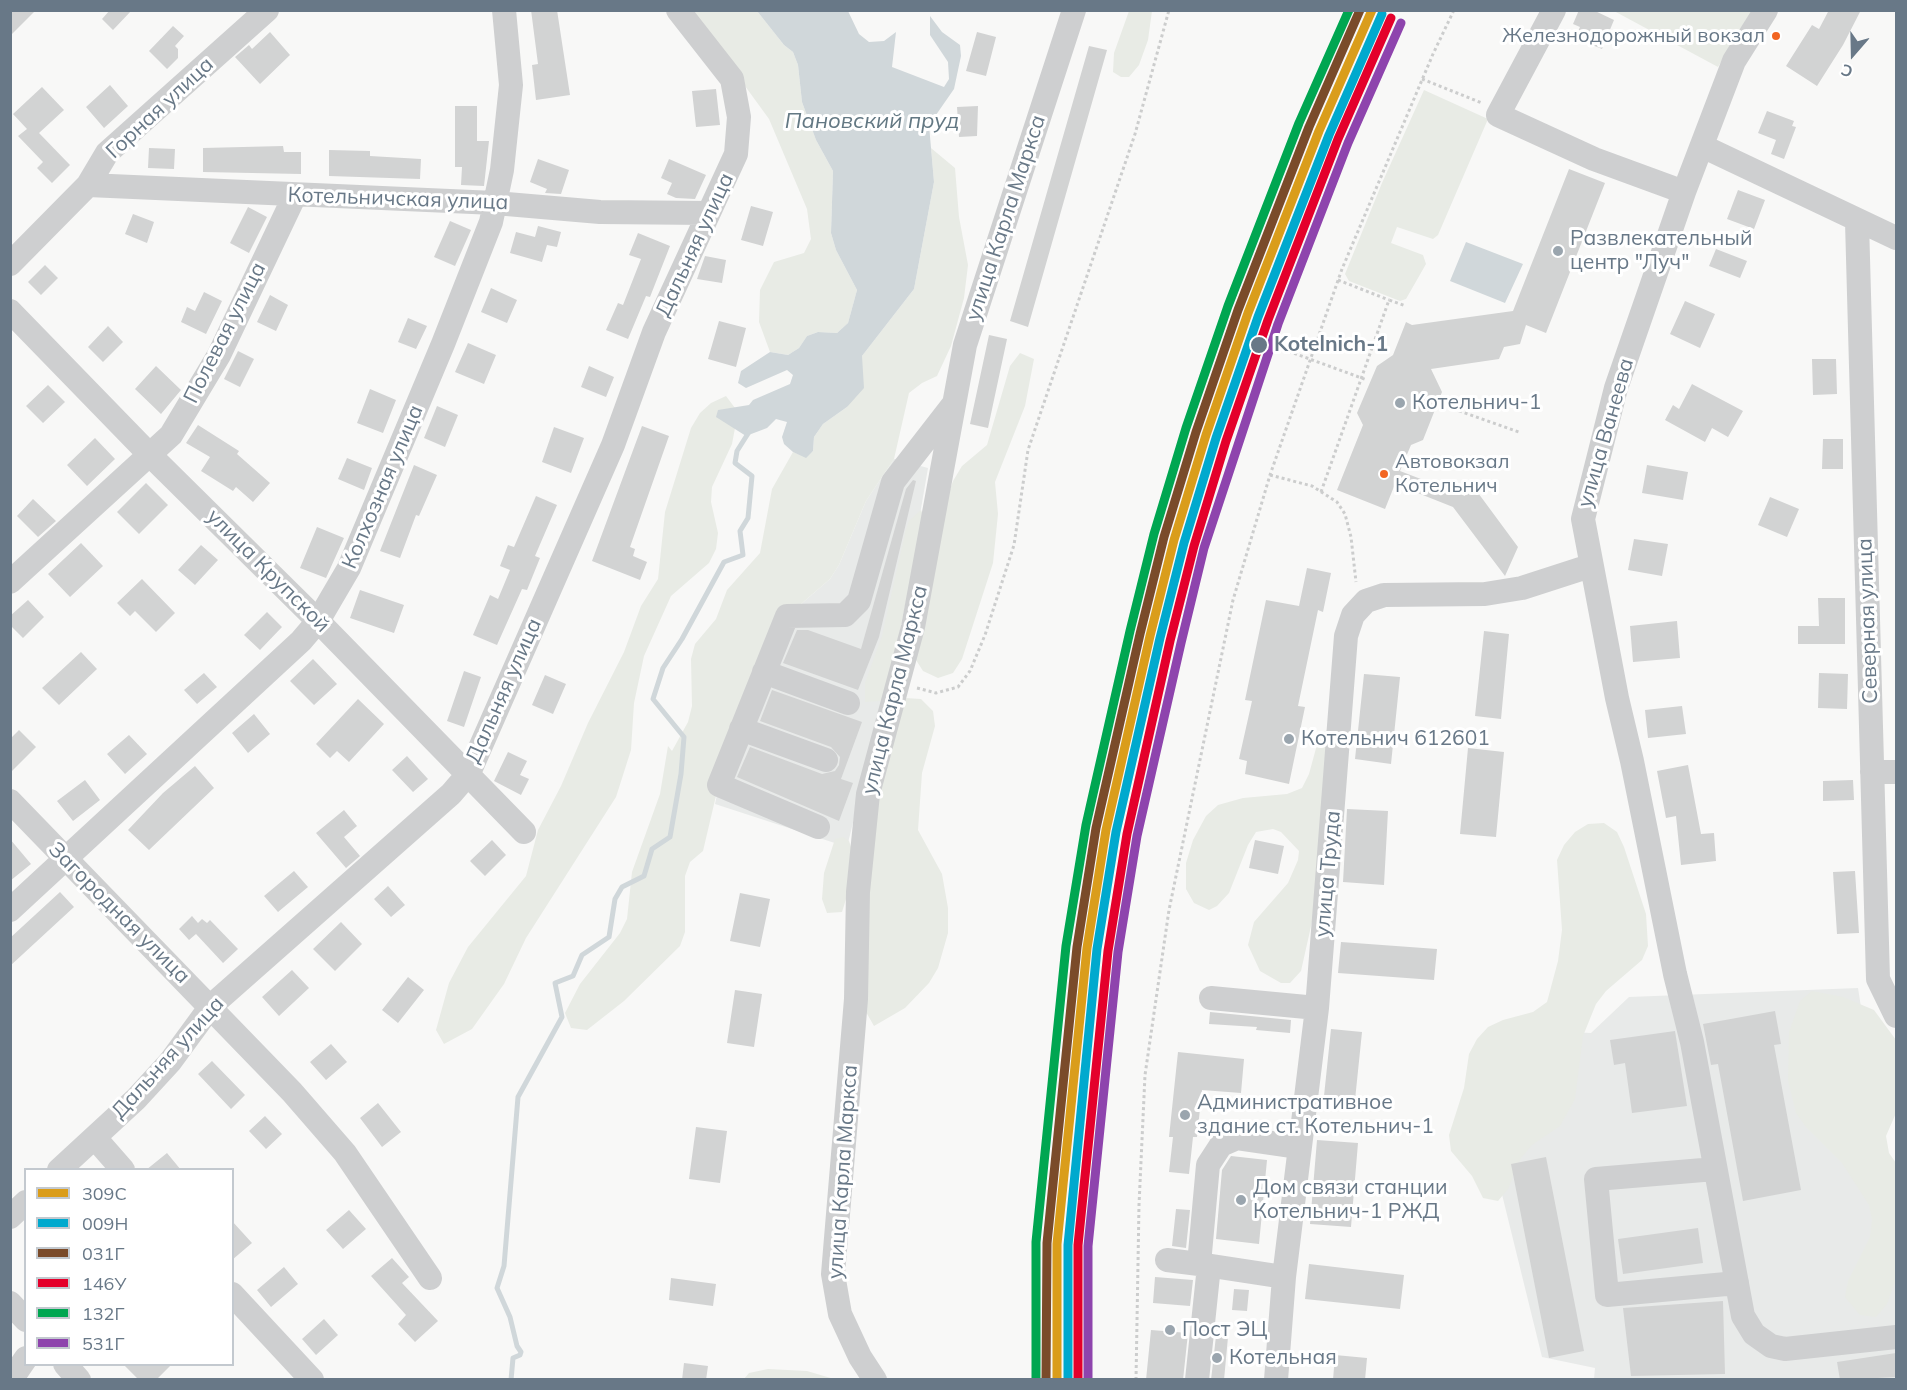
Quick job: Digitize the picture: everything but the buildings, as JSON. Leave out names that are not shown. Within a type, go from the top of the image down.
[{"type":"street","name":"Горная улица","points":[[10,264],[88,185],[106,153],[267,10]]},
{"type":"street","name":"Колхозная улица","points":[[10,910],[302,640],[318,621],[360,548],[491,222],[511,86],[504,10]]},
{"type":"street","name":"Дальняя улица","points":[[61,1168],[95,1138],[170,1062],[211,1006],[452,794],[469,772],[613,446],[654,332],[730,169],[739,141],[739,117],[732,80],[678,10]]},
{"type":"street","name":"улица Карла Маркса","points":[[875,1380],[860,1357],[840,1314],[833,1274],[854,1020],[858,892],[868,794],[913,627],[965,345],[1074,10]]},
{"type":"street","points":[[1554,10],[1499,113],[1594,159],[1684,192]]},
{"type":"street","name":"улица Ванеева","points":[[1766,10],[1734,61],[1684,192],[1617,388],[1583,519],[1590,566],[1692,1042],[1743,1316],[1754,1334],[1771,1346],[1785,1349],[1896,1337]]},
{"type":"street","points":[[1702,146],[1857,222],[1896,238]]},
{"type":"street","name":"Котельничская улица","points":[[88,185],[495,203],[600,212],[708,213]]},
{"type":"street","name":"Полевая улица","points":[[10,582],[148,453],[171,435],[219,355],[295,195]]},
{"type":"street","name":"Северная улица","points":[[1857,222],[1878,979],[1896,1016]]},
{"type":"street","name":"улица Крупской","points":[[10,310],[148,453],[469,772],[524,832]]},
{"type":"street","points":[[818,827],[719,785],[787,616],[845,615],[859,601],[893,482],[954,404]]},
{"type":"street","points":[[1362,604],[1384,595],[1485,594],[1522,588],[1590,566]]},
{"type":"street","name":"улица Труда","points":[[1276,1380],[1284,1276],[1317,1008],[1347,636],[1353,615],[1362,604]]},
{"type":"street","points":[[764,672],[848,703]]},
{"type":"street","points":[[741,729],[826,760]]},
{"type":"street","points":[[1872,772],[1896,772]]},
{"type":"street","name":"Загородная улица","points":[[10,801],[211,1006],[345,1153],[430,1278]]},
{"type":"street","points":[[1211,998],[1317,1008]]},
{"type":"street","points":[[95,1138],[121,1168]]},
{"type":"street","points":[[1197,1380],[1208,1165],[1216,1150],[1237,1138],[1299,1147]]},
{"type":"street","points":[[1715,1169],[1596,1179],[1607,1295],[1737,1283]]},
{"type":"street","points":[[10,1217],[24,1204]]},
{"type":"street","points":[[1167,1260],[1284,1276]]},
{"type":"street","points":[[234,1296],[312,1380]]},
{"type":"street","points":[[10,1303],[24,1318]]},
{"type":"street","points":[[11,1380],[24,1361]]},
{"type":"street","points":[[66,1366],[79,1380]]},
{"type":"path","points":[[899,683],[936,693],[958,687],[970,671],[978,653],[1014,545],[1028,450],[1135,134],[1169,10]]},
{"type":"path","points":[[1136,1380],[1139,1205],[1145,1075],[1168,922],[1233,600],[1270,475],[1338,280],[1422,79],[1454,10]]},
{"type":"path","points":[[1422,79],[1499,113]]},
{"type":"path","points":[[1338,280],[1406,306]]},
{"type":"path","points":[[1321,492],[1389,300]]},
{"type":"path","points":[[1266,344],[1367,380]]},
{"type":"path","points":[[1442,405],[1519,432]]},
{"type":"path","points":[[1270,475],[1312,486],[1337,502],[1345,514],[1351,537],[1355,577],[1362,604]]},
{"type":"shaded area","points":[[684,11],[757,11],[784,45],[793,52],[798,65],[802,102],[816,140],[833,171],[831,233],[836,250],[857,290],[848,323],[837,333],[818,332],[807,336],[799,348],[788,355],[770,352],[759,322],[760,290],[774,262],[804,253],[811,239],[807,209],[769,119],[721,53]]},
{"type":"shaded area","points":[[1129,11],[1152,11],[1148,40],[1139,65],[1129,77],[1121,77],[1113,72],[1114,53]]},
{"type":"shaded area","points":[[1614,11],[1755,11],[1746,20],[1718,67]]},
{"type":"shaded area","points":[[1424,90],[1488,119],[1438,235],[1433,239],[1397,227],[1391,243],[1423,255],[1426,264],[1406,299],[1400,301],[1349,281],[1345,274],[1382,183]]},
{"type":"shaded area","points":[[931,148],[955,168],[959,217],[968,265],[964,298],[951,346],[937,376],[922,383],[909,393],[894,459],[866,501],[839,565],[830,579],[793,611],[727,749],[703,851],[690,862],[685,876],[685,932],[680,946],[624,1001],[587,1030],[571,1028],[565,1013],[580,984],[620,933],[627,919],[632,872],[660,794],[668,746],[672,751],[688,722],[692,706],[691,659],[695,644],[716,619],[727,590],[760,553],[772,489],[793,452],[806,457],[813,451],[814,437],[823,424],[847,407],[862,356],[914,289],[934,182]]},
{"type":"shaded area","points":[[1020,353],[1034,359],[1025,406],[995,482],[998,514],[993,563],[962,659],[953,673],[938,678],[923,671],[916,660],[942,512],[953,481],[962,466],[987,445],[1010,366]]},
{"type":"shaded area","points":[[726,396],[738,412],[732,444],[712,487],[711,502],[718,533],[716,549],[709,563],[671,596],[644,656],[634,703],[631,750],[616,797],[526,938],[504,984],[472,1029],[444,1044],[436,1030],[449,983],[468,947],[526,876],[538,830],[624,652],[641,606],[658,579],[665,512],[691,428],[700,413],[711,403]]},
{"type":"shaded area","points":[[894,459],[928,468],[899,636],[847,847],[715,804],[727,749],[793,611],[830,579],[839,565],[866,501]]},
{"type":"shaded area","points":[[921,510],[924,517],[886,695],[880,701],[865,702],[865,683],[882,636],[906,529],[909,521]]},
{"type":"shaded area","points":[[905,698],[921,699],[933,711],[935,726],[922,773],[918,830],[942,874],[948,908],[948,933],[938,968],[929,983],[905,1008],[874,1026],[866,1012],[866,841]]},
{"type":"shaded area","points":[[1328,730],[1318,895],[1301,971],[1290,983],[1281,983],[1260,971],[1248,945],[1254,922],[1288,883],[1298,860],[1299,851],[1281,832],[1273,829],[1256,832],[1248,845],[1229,893],[1217,906],[1209,910],[1194,903],[1186,889],[1186,863],[1193,840],[1206,816],[1218,805],[1243,798],[1287,794],[1302,788],[1309,774],[1321,733]]},
{"type":"shaded area","points":[[1604,823],[1617,832],[1624,847],[1646,914],[1648,946],[1642,960],[1606,991],[1596,1004],[1583,1036],[1575,1099],[1560,1126],[1532,1145],[1521,1158],[1508,1189],[1498,1201],[1483,1198],[1472,1176],[1451,1151],[1449,1135],[1464,1088],[1469,1054],[1477,1039],[1488,1027],[1503,1020],[1533,1012],[1547,1002],[1558,961],[1562,930],[1557,860],[1564,845],[1575,832],[1588,824]]},
{"type":"shaded area","points":[[843,837],[849,841],[854,856],[847,896],[842,912],[827,913],[822,899],[824,873],[835,839]]},
{"type":"shaded area","points":[[1858,988],[1896,1229],[1896,1379],[1594,1379],[1595,1368],[1542,1357],[1495,1166],[1513,1029],[1591,1033],[1629,997]]},
{"type":"shaded area","points":[[1812,991],[1843,997],[1874,1010],[1896,1040],[1896,1113],[1886,1136],[1889,1153],[1896,1163],[1896,1279],[1887,1304],[1876,1317],[1860,1315],[1845,1297],[1848,1281],[1870,1237],[1872,1220],[1869,1205],[1842,1163],[1806,1127],[1796,1113],[1788,1081],[1789,1032],[1800,1001]]},
{"type":"shaded area","points":[[768,1369],[807,1371],[834,1379],[744,1379],[749,1373]]},
{"type":"water","name":"Пановский пруд","points":[[757,11],[848,11],[859,34],[869,42],[884,41],[896,32],[892,67],[944,87],[949,79],[948,62],[930,35],[930,16],[942,32],[960,45],[961,56],[954,89],[929,125],[934,182],[914,289],[862,356],[864,388],[847,407],[823,424],[814,437],[813,451],[806,458],[793,452],[784,444],[782,437],[787,422],[776,419],[767,428],[746,436],[716,417],[718,410],[749,405],[753,400],[790,384],[793,375],[787,370],[746,388],[738,383],[741,371],[770,352],[788,355],[799,348],[807,336],[818,332],[837,333],[848,323],[857,290],[836,250],[831,233],[833,171],[816,140],[802,102],[798,65],[793,52],[784,45]]},
{"type":"water","points":[[1466,242],[1523,264],[1505,303],[1450,281]]},
{"type":"waterway","points":[[511,1380],[513,1358],[521,1352],[517,1346],[510,1317],[497,1288],[504,1266],[518,1097],[562,1017],[555,983],[573,976],[582,955],[609,937],[615,899],[622,887],[644,876],[652,849],[670,837],[681,774],[684,737],[653,699],[663,668],[682,639],[724,562],[743,555],[740,531],[748,518],[752,476],[735,463],[737,451],[749,432]]},
{"type":"transit line","name":"132Г","points":[[1036,1380],[1036,1242],[1066,946],[1086,825],[1130,631],[1154,534],[1186,428],[1228,306],[1299,123],[1349,10]]},
{"type":"transit line","name":"031Г","points":[[1046,1380],[1047,1243],[1077,947],[1096,828],[1140,634],[1164,537],[1196,432],[1238,310],[1309,127],[1360,10]]},
{"type":"transit line","name":"309С","points":[[1057,1380],[1057,1244],[1087,948],[1106,830],[1150,636],[1174,540],[1206,435],[1248,313],[1319,131],[1372,10]]},
{"type":"transit line","name":"009Н","points":[[1068,1380],[1068,1245],[1097,949],[1116,832],[1160,638],[1184,543],[1216,438],[1258,317],[1329,135],[1382,14]]},
{"type":"transit line","name":"146У","points":[[1078,1380],[1078,1245],[1108,951],[1127,834],[1170,641],[1194,546],[1226,441],[1268,320],[1338,139],[1391,18]]},
{"type":"transit line","name":"531Г","points":[[1088,1380],[1088,1246],[1118,952],[1137,836],[1181,643],[1204,548],[1278,324],[1348,143],[1401,23]]},
{"type":"place","name":"Железнодорожный вокзал","points":[[1776,36]]},
{"type":"place","name":"Развлекательный центр \"Луч\"","points":[[1558,251]]},
{"type":"place","name":"Kotelnich-1","points":[[1259,345]]},
{"type":"place","name":"Котельнич-1","points":[[1400,403]]},
{"type":"place","name":"Автовокзал Котельнич","points":[[1384,474]]},
{"type":"place","name":"Котельнич 612601","points":[[1289,739]]},
{"type":"place","name":"Административное здание ст. Котельнич-1","points":[[1185,1115]]},
{"type":"place","name":"Дом связи станции Котельнич-1 РЖД","points":[[1241,1200]]},
{"type":"place","name":"Пост ЭЦ","points":[[1170,1330]]},
{"type":"place","name":"Котельная","points":[[1217,1358]]}]
